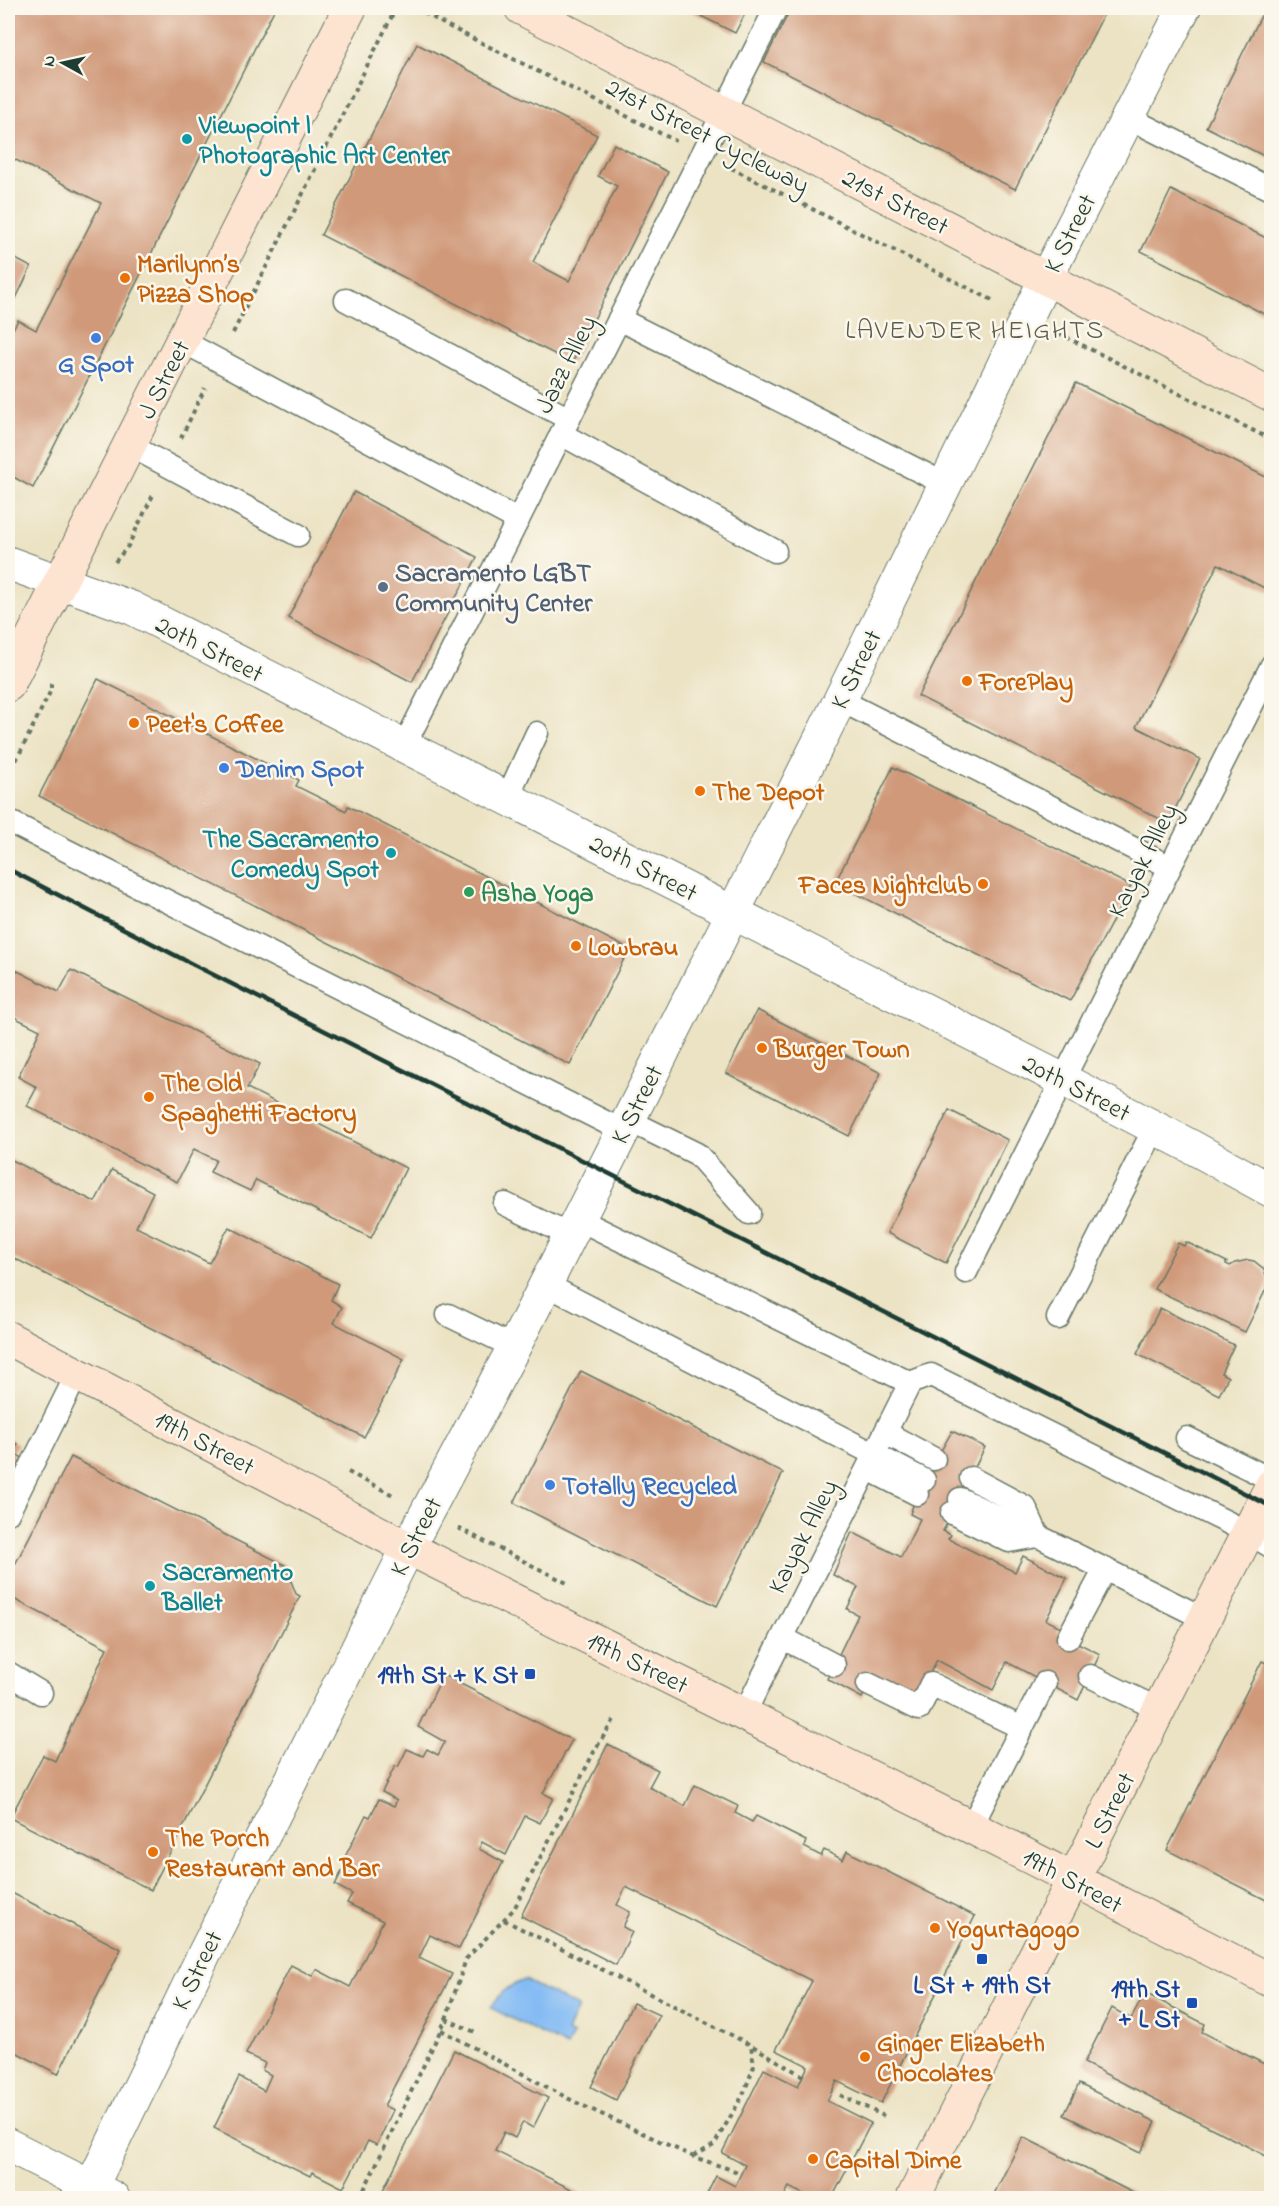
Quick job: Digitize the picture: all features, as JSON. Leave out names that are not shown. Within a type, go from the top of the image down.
[{"type":"main road","name":"J Street","points":[[8,685],[350,8]]},
{"type":"main road","name":"21st Street","points":[[520,8],[1272,395]]},
{"type":"main road","name":"19th Street","points":[[8,1338],[408,1548],[971,1827],[1272,1981]]},
{"type":"main road","name":"L Street","points":[[913,2199],[1205,1619],[1259,1539],[1272,1485]]},
{"type":"street","name":"K Street","points":[[97,2195],[204,1954],[408,1548],[514,1347],[626,1126],[840,700],[1046,278],[1184,8]]},
{"type":"street","name":"20th Street","points":[[8,563],[132,608],[1155,1127],[1272,1191]]},
{"type":"street","points":[[8,2145],[97,2195]]},
{"type":"lane","name":"Jazz Alley","points":[[404,746],[776,8]]},
{"type":"lane","points":[[1129,118],[1272,190]]},
{"type":"lane","points":[[346,300],[565,426],[775,551]]},
{"type":"lane","points":[[620,319],[945,484]]},
{"type":"lane","points":[[182,341],[518,520]]},
{"type":"lane","points":[[129,445],[298,535]]},
{"type":"lane","name":"Kayak Alley","points":[[966,1272],[1272,665]]},
{"type":"lane","points":[[840,700],[1170,867]]},
{"type":"lane","points":[[507,798],[537,733]]},
{"type":"lane","points":[[8,821],[626,1126],[697,1154],[749,1213]]},
{"type":"lane","points":[[1058,1318],[1155,1127]]},
{"type":"lane","points":[[505,1204],[573,1227],[910,1383],[931,1375],[1259,1539]]},
{"type":"lane","points":[[545,1284],[920,1487]]},
{"type":"lane","points":[[448,1315],[514,1347]]},
{"type":"lane","points":[[8,1513],[77,1374]]},
{"type":"lane","name":"Kayak Alley","points":[[744,1714],[783,1638],[836,1551],[871,1462],[910,1383]]},
{"type":"lane","points":[[886,1433],[934,1459]]},
{"type":"lane","points":[[1186,1438],[1272,1480]]},
{"type":"lane","points":[[971,1478],[1024,1507],[1038,1536]]},
{"type":"lane","points":[[956,1506],[1009,1541],[1038,1536],[1205,1619]]},
{"type":"lane","points":[[1068,1638],[1106,1569]]},
{"type":"lane","points":[[783,1638],[834,1665]]},
{"type":"lane","points":[[8,1673],[41,1693]]},
{"type":"lane","points":[[1090,1676],[1160,1710]]},
{"type":"lane","points":[[971,1827],[1045,1683]]},
{"type":"lane","points":[[868,1684],[919,1709],[931,1684],[1022,1728]]},
{"type":"path","points":[[90,594],[128,546],[396,8]]},
{"type":"path","name":"21st Street Cycleway","points":[[417,8],[442,23],[1272,440]]},
{"type":"path","points":[[8,777],[51,690],[51,679]]},
{"type":"path","points":[[8,1043],[14,1046]]},
{"type":"path","points":[[360,2199],[446,2019],[466,1959],[514,1909],[594,1750],[615,1718]]},
{"type":"path","points":[[504,1920],[751,2045],[803,2076]]},
{"type":"path","points":[[446,2019],[477,2033]]},
{"type":"path","points":[[441,2030],[573,2101],[694,2157],[741,2173]]},
{"type":"path","points":[[694,2157],[714,2145],[743,2095],[754,2066],[751,2045]]},
{"type":"path","points":[[840,2096],[884,2116]]},
{"type":"path","points":[[784,2196],[790,2199]]},
{"type":"water","points":[[525,1980],[578,2007],[567,2032],[573,2035],[567,2047],[491,2008],[505,1990]]},
{"type":"building","points":[[8,8],[275,8],[33,488],[8,474],[8,326],[13,329],[18,320],[36,330],[101,203],[8,156]]},
{"type":"building","points":[[685,8],[748,8],[735,33]]},
{"type":"building","points":[[791,8],[1107,8],[1015,189],[764,62]]},
{"type":"building","points":[[1265,8],[1272,8],[1272,160],[1206,127]]},
{"type":"building","points":[[417,44],[597,135],[533,262],[569,281],[617,186],[598,176],[614,144],[668,172],[572,363],[321,235]]},
{"type":"building","points":[[1171,190],[1272,241],[1272,318],[1141,251]]},
{"type":"building","points":[[8,255],[31,267],[8,315]]},
{"type":"building","points":[[1076,383],[1272,480],[1272,592],[1218,564],[1136,727],[1200,759],[1168,823],[918,696]]},
{"type":"building","name":"Sacramento LGBT Community Center","points":[[354,492],[477,557],[412,682],[288,618]]},
{"type":"building","points":[[98,679],[299,780],[296,786],[346,811],[348,806],[629,949],[570,1065],[39,796]]},
{"type":"building","name":"Faces Nightclub","points":[[893,767],[1131,886],[1070,1001],[835,883]]},
{"type":"building","name":"The Old Spaghetti Factory","points":[[8,966],[59,992],[71,970],[260,1064],[247,1088],[406,1168],[371,1238],[256,1180],[250,1191],[210,1172],[216,1160],[194,1149],[177,1182],[27,1106],[37,1087],[18,1077],[40,1030],[8,1014]]},
{"type":"building","points":[[757,1010],[881,1073],[849,1136],[726,1073]]},
{"type":"building","points":[[949,1110],[1008,1140],[946,1263],[887,1233]]},
{"type":"building","points":[[8,1158],[95,1202],[112,1170],[153,1192],[136,1227],[209,1263],[229,1227],[338,1284],[331,1300],[342,1307],[334,1323],[404,1359],[364,1437],[8,1255]]},
{"type":"building","points":[[1186,1242],[1227,1262],[1226,1264],[1230,1266],[1248,1260],[1254,1261],[1264,1269],[1268,1281],[1267,1287],[1245,1332],[1154,1289],[1178,1243],[1184,1246]]},
{"type":"building","points":[[1160,1308],[1234,1345],[1221,1373],[1228,1377],[1219,1395],[1137,1354]]},
{"type":"building","points":[[581,1371],[783,1473],[717,1606],[514,1503]]},
{"type":"building","points":[[952,1431],[985,1447],[943,1531],[951,1535],[948,1539],[1015,1572],[1023,1556],[1067,1578],[1046,1620],[1061,1627],[1058,1633],[1100,1654],[1078,1700],[1007,1662],[993,1690],[937,1660],[916,1699],[872,1678],[862,1698],[827,1679],[858,1615],[847,1609],[858,1587],[833,1575],[852,1532],[901,1557],[920,1519],[910,1514],[917,1494]]},
{"type":"building","points":[[8,1438],[18,1444],[13,1453],[25,1459],[8,1493]]},
{"type":"building","points":[[71,1457],[285,1565],[296,1594],[300,1596],[151,1890],[10,1818],[43,1755],[55,1761],[107,1648],[8,1596],[8,1578]]},
{"type":"building","points":[[1262,1661],[1272,1666],[1272,1903],[1167,1850]]},
{"type":"building","points":[[443,1675],[572,1740],[543,1793],[553,1798],[540,1823],[525,1816],[506,1855],[482,1842],[479,1849],[503,1862],[459,1949],[430,1935],[419,1958],[452,1974],[384,2106],[393,2110],[377,2145],[368,2141],[343,2188],[312,2172],[310,2176],[214,2128],[239,2077],[264,2091],[271,2075],[262,2070],[265,2063],[246,2054],[291,1965],[312,1976],[316,1969],[350,1987],[383,1921],[347,1903],[352,1894],[335,1885],[345,1865],[342,1863],[366,1815],[370,1817],[379,1799],[394,1806],[397,1800],[382,1792],[395,1766],[398,1767],[407,1749],[423,1756],[427,1749],[438,1755],[445,1742],[418,1727]]},
{"type":"building","points":[[608,1744],[658,1770],[649,1787],[685,1806],[695,1785],[738,1806],[735,1813],[752,1822],[756,1816],[806,1841],[804,1847],[821,1856],[824,1850],[843,1860],[847,1851],[975,1916],[881,2103],[837,2081],[827,2101],[871,2123],[832,2198],[811,2198],[789,2187],[783,2198],[705,2198],[716,2176],[735,2186],[745,2165],[722,2153],[764,2069],[798,2086],[808,2066],[776,2050],[812,1981],[626,1887],[617,1905],[630,1912],[623,1927],[632,1932],[616,1965],[521,1916]]},
{"type":"building","points":[[8,1891],[121,1949],[58,2074],[8,2048]]},
{"type":"building","points":[[1145,1993],[1205,2024],[1202,2032],[1272,2068],[1272,2159],[1084,2063],[1112,2008],[1131,2019]]},
{"type":"building","points":[[633,2003],[659,2015],[616,2100],[591,2087]]},
{"type":"building","points":[[454,2050],[548,2098],[533,2128],[523,2122],[515,2138],[504,2132],[495,2151],[589,2198],[379,2198]]},
{"type":"building","points":[[1079,2084],[1156,2122],[1140,2153],[1064,2115]]},
{"type":"building","points":[[1023,2137],[1143,2198],[992,2198]]},
{"type":"railway","points":[[8,869],[194,965],[1272,1507]]},
{"type":"place","name":"Viewpoint | Photographic Art Center","points":[[187,139]]},
{"type":"place","name":"Marilynn’s Pizza Shop","points":[[125,278]]},
{"type":"place","name":"G Spot","points":[[96,338]]},
{"type":"place","name":"Sacramento LGBT Community Center","points":[[383,587]]},
{"type":"place","name":"ForePlay","points":[[967,681]]},
{"type":"place","name":"Peet's Coffee","points":[[134,723]]},
{"type":"place","name":"Denim Spot","points":[[224,768]]},
{"type":"place","name":"The Depot","points":[[700,791]]},
{"type":"place","name":"The Sacramento Comedy Spot","points":[[391,853]]},
{"type":"place","name":"Faces Nightclub","points":[[983,884]]},
{"type":"place","name":"Asha Yoga","points":[[469,892]]},
{"type":"place","name":"Lowbrau","points":[[576,946]]},
{"type":"place","name":"Burger Town","points":[[762,1048]]},
{"type":"place","name":"The Old Spaghetti Factory","points":[[149,1097]]},
{"type":"place","name":"Totally Recycled","points":[[550,1485]]},
{"type":"place","name":"Sacramento Ballet","points":[[150,1586]]},
{"type":"place","name":"19th St + K St","points":[[530,1674]]},
{"type":"place","name":"The Porch Restaurant and Bar","points":[[153,1852]]},
{"type":"place","name":"Yogurtagogo","points":[[935,1928]]},
{"type":"place","name":"L St + 19th St","points":[[982,1959]]},
{"type":"place","name":"19th St + L St","points":[[1192,2003]]},
{"type":"place","name":"Ginger Elizabeth Chocolates","points":[[865,2057]]},
{"type":"place","name":"Capital Dime","points":[[813,2159]]},
{"type":"district","name":"LAVENDER HEIGHTS","points":[[975,329]]}]
